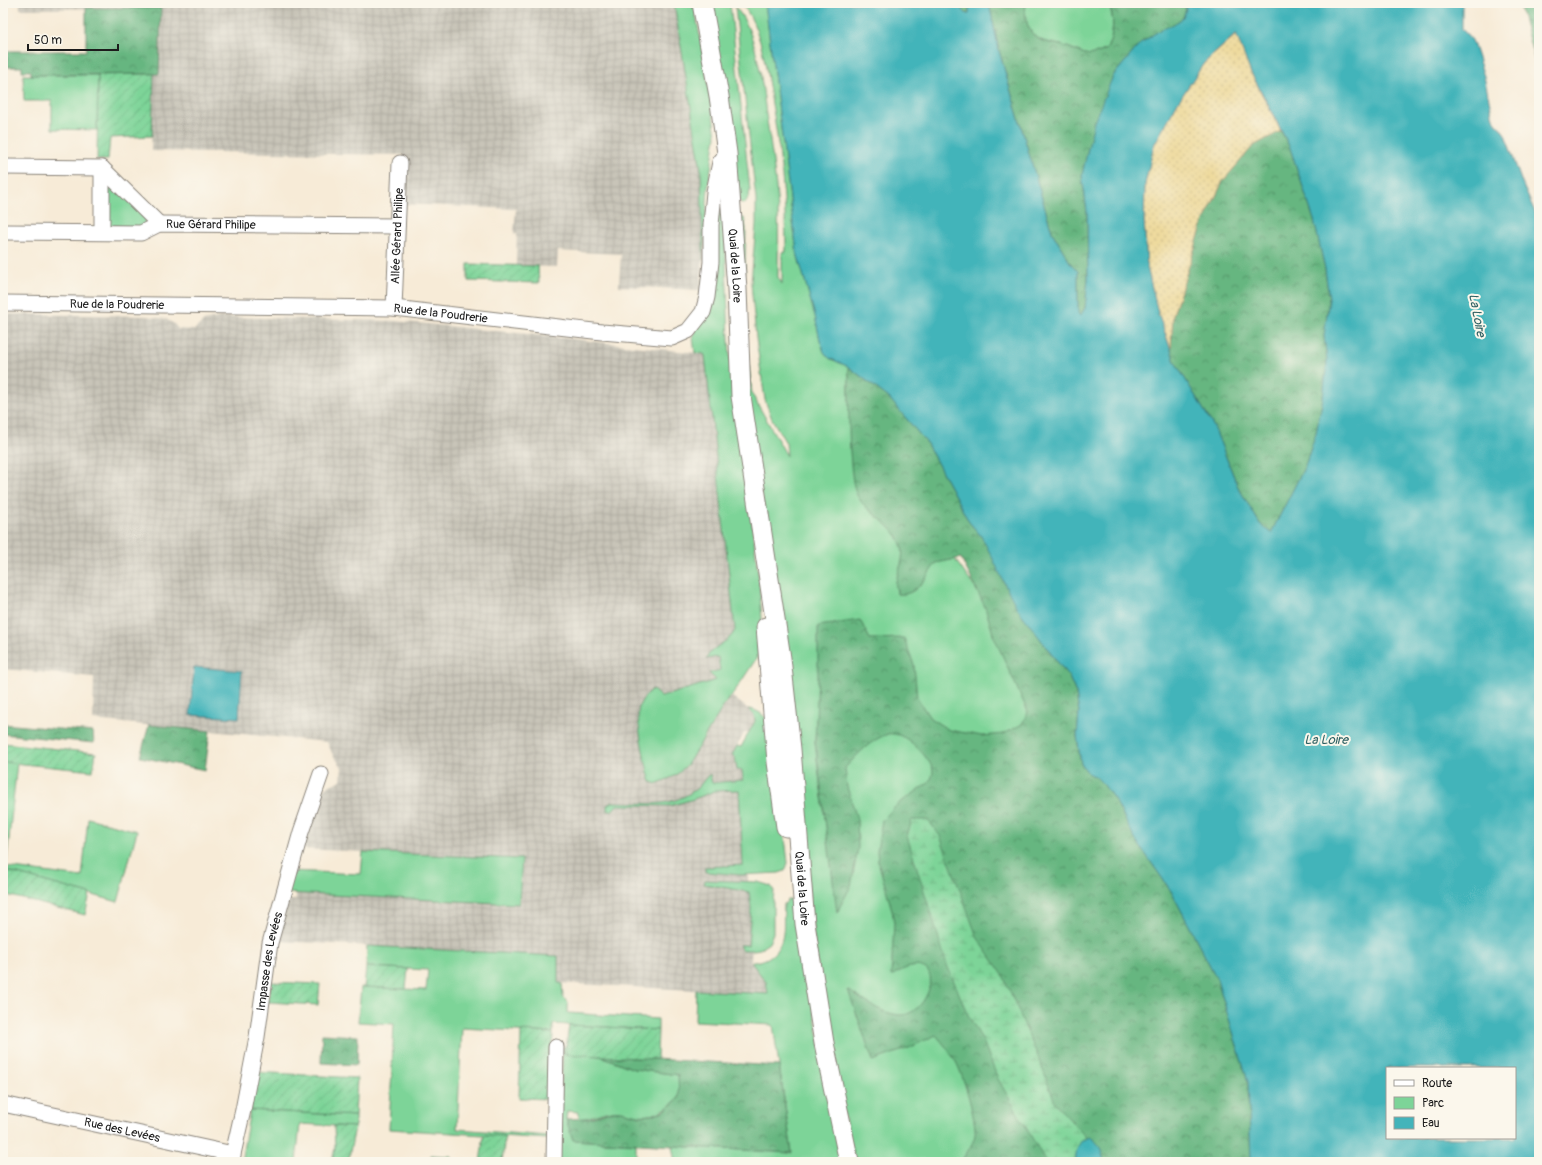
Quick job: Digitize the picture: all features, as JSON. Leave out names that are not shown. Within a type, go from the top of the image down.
[{"type":"main road","name":"Quai de la Loire","points":[[702,3],[719,96],[727,153],[741,396],[781,658],[791,749],[805,924],[825,1050],[849,1162]]},
{"type":"street","name":"Rue de la Poudrerie","points":[[3,303],[394,308],[602,332],[672,338],[688,331],[703,312],[707,297],[711,262],[711,225],[714,192],[720,162],[727,153]]},
{"type":"street","name":"Allée Gérard Philipe","points":[[394,308],[400,163]]},
{"type":"street","points":[[3,167],[102,168],[159,224]]},
{"type":"street","points":[[102,168],[102,232]]},
{"type":"street","name":"Rue Gérard Philipe","points":[[3,232],[141,233],[159,224],[397,226]]},
{"type":"street","name":"Impasse des Levées","points":[[232,1158],[243,1110],[255,1044],[270,943],[301,832],[321,774]]},
{"type":"street","points":[[554,1162],[556,1047]]},
{"type":"street","name":"Rue des Levées","points":[[3,1104],[232,1158]]},
{"type":"shaded area","points":[[20,3],[674,3],[701,170],[703,260],[700,290],[619,286],[621,254],[558,251],[557,267],[516,266],[517,234],[514,234],[516,209],[403,204],[404,155],[151,151],[154,74],[159,74],[161,8],[20,9]]},
{"type":"shaded area","points":[[3,314],[145,316],[166,319],[174,324],[178,329],[194,330],[204,321],[221,317],[396,321],[705,354],[735,630],[730,695],[752,712],[755,718],[750,732],[745,732],[732,755],[742,761],[748,882],[754,915],[751,961],[766,982],[768,994],[558,983],[558,956],[278,941],[288,900],[296,900],[296,894],[519,904],[522,859],[302,849],[322,789],[341,780],[342,767],[333,755],[327,742],[93,720],[94,677],[3,669]]},
{"type":"green space","points":[[674,3],[694,3],[716,136],[708,188],[703,260],[701,170]]},
{"type":"green space","points":[[707,3],[730,3],[750,190],[745,204],[741,203],[740,201]]},
{"type":"green space","points":[[741,3],[765,3],[797,253],[824,352],[829,358],[849,367],[849,400],[896,476],[1067,718],[1156,851],[1192,888],[1203,910],[1250,1023],[1313,1162],[855,1162],[835,1073],[820,984],[806,869],[789,676],[776,585],[756,465],[746,382],[742,328],[738,221],[740,217],[744,218],[746,228],[744,293],[747,347],[752,394],[787,456],[786,443],[772,419],[765,400],[756,338],[751,283],[756,224],[756,200],[735,7],[749,29],[760,73],[776,186],[778,210],[778,277],[782,284],[782,252],[786,252],[786,233],[780,155],[767,74],[762,48],[748,12]],"holes":[[[817,705],[837,887],[838,911],[815,741]]]},
{"type":"green space","points":[[955,3],[969,3],[969,14],[964,12]]},
{"type":"green space","points":[[989,3],[1026,3],[1026,20],[1033,35],[1043,41],[1064,46],[1090,55],[1107,49],[1113,26],[1112,15],[1108,3],[1184,3],[1186,9],[1183,18],[1171,26],[1161,29],[1140,44],[1113,76],[1082,175],[1087,212],[1088,279],[1085,308],[1080,317],[1078,313],[1078,271],[1071,264],[1052,232],[999,51]]},
{"type":"green space","points":[[1026,3],[1108,3],[1112,15],[1113,26],[1107,49],[1090,55],[1064,46],[1043,41],[1033,35],[1030,30],[1026,20]]},
{"type":"green space","points":[[1519,3],[1539,3],[1539,77]]},
{"type":"green space","points":[[86,8],[161,8],[159,74],[31,75],[31,71],[22,71],[22,67],[6,67],[6,51],[86,51]]},
{"type":"green space","points":[[154,74],[152,136],[110,138],[108,160],[97,160],[98,75]]},
{"type":"green space","points":[[23,75],[98,75],[97,130],[52,129],[52,101],[24,101]]},
{"type":"green space","points":[[1281,131],[1290,148],[1314,220],[1325,269],[1329,299],[1324,336],[1327,361],[1323,398],[1316,433],[1305,466],[1271,533],[1260,524],[1238,487],[1214,427],[1175,362],[1171,349],[1173,315],[1203,223],[1223,181],[1253,146]]},
{"type":"green space","points":[[112,185],[146,218],[145,223],[140,229],[108,225],[109,186]]},
{"type":"green space","points":[[719,205],[724,208],[732,383],[759,581],[762,619],[760,653],[731,697],[730,696],[687,765],[675,776],[656,784],[651,782],[646,766],[638,722],[640,703],[652,689],[661,697],[716,680],[709,673],[720,670],[718,657],[706,659],[713,650],[732,635],[735,630],[705,356],[704,354],[695,353],[693,338]]},
{"type":"green space","points":[[468,264],[538,266],[539,283],[468,281]]},
{"type":"green space","points":[[849,367],[889,398],[926,442],[969,522],[981,536],[1043,643],[1069,677],[1076,693],[1079,713],[1077,736],[1081,764],[1088,773],[1096,777],[1104,785],[1116,802],[1135,839],[1171,891],[1217,979],[1248,1082],[1251,1162],[960,1162],[974,1139],[974,1120],[969,1098],[959,1068],[952,1055],[939,1038],[936,1035],[909,1048],[873,1061],[848,990],[878,1009],[899,1015],[909,1013],[918,1007],[925,999],[929,989],[930,980],[928,972],[922,967],[903,969],[891,976],[894,923],[892,910],[878,861],[877,851],[882,820],[898,804],[930,782],[933,771],[929,762],[916,747],[907,739],[896,734],[888,734],[875,740],[859,753],[845,768],[847,787],[857,819],[858,848],[851,886],[837,912],[815,741],[818,676],[818,626],[860,620],[870,639],[904,638],[914,665],[917,698],[930,718],[949,730],[982,736],[1004,734],[1022,724],[1028,712],[994,637],[985,607],[961,558],[936,563],[925,580],[915,589],[904,594],[897,594],[897,577],[903,554],[901,544],[893,530],[862,503],[856,493],[852,477],[849,440]]},
{"type":"green space","points":[[748,709],[762,714],[766,718],[784,829],[788,863],[785,871],[779,873],[741,875],[705,872],[705,867],[743,865],[739,790],[715,791],[670,806],[617,805],[613,810],[607,811],[607,805],[612,802],[655,804],[674,800],[695,790],[710,774],[712,783],[743,780],[742,770],[737,770],[735,757],[732,755],[737,746],[741,747],[755,721],[754,715]]},
{"type":"green space","points":[[3,724],[93,732],[94,743],[3,734]]},
{"type":"green space","points":[[149,725],[210,731],[205,770],[140,757]]},
{"type":"green space","points":[[3,743],[96,753],[93,771],[3,762]]},
{"type":"green space","points":[[3,762],[17,763],[6,867],[82,877],[88,818],[137,831],[118,902],[3,870]]},
{"type":"green space","points":[[912,820],[928,820],[940,836],[977,937],[1003,975],[1039,1059],[1055,1103],[1090,1142],[1099,1162],[1046,1162],[998,1079],[983,1041],[968,1015],[947,965],[907,836]]},
{"type":"green space","points":[[363,852],[522,859],[519,904],[285,893],[291,871],[361,874]]},
{"type":"green space","points":[[3,870],[90,894],[85,915],[3,894]]},
{"type":"green space","points":[[705,880],[758,882],[771,886],[774,891],[773,933],[769,943],[760,949],[742,950],[739,945],[748,945],[751,908],[749,892],[704,884]]},
{"type":"green space","points":[[788,900],[791,900],[795,904],[841,1162],[675,1162],[672,1146],[792,1153],[773,1025],[695,1021],[696,990],[768,994],[766,982],[751,962],[767,958],[777,950],[782,938],[784,904]]},
{"type":"green space","points":[[367,946],[558,956],[558,983],[562,983],[563,997],[568,1002],[568,1013],[658,1019],[658,1030],[553,1024],[553,1033],[462,1028],[457,1129],[549,1136],[548,1139],[389,1129],[394,1024],[358,1022],[361,987],[426,990],[428,970],[366,967]]},
{"type":"green space","points":[[366,967],[408,969],[406,989],[364,987]]},
{"type":"green space","points":[[271,982],[320,984],[318,1005],[268,1002]]},
{"type":"green space","points":[[569,1025],[658,1030],[657,1059],[565,1054]]},
{"type":"green space","points":[[521,1031],[553,1033],[550,1099],[519,1098]]},
{"type":"green space","points":[[322,1034],[358,1036],[357,1065],[321,1063]]},
{"type":"green space","points":[[567,1044],[565,1054],[601,1056],[634,1069],[679,1075],[679,1098],[664,1110],[647,1115],[612,1111],[579,1119],[579,1112],[567,1111],[566,1119],[573,1140],[636,1144],[636,1160],[669,1162],[558,1162],[563,1047]]},
{"type":"green space","points":[[601,1056],[779,1066],[792,1153],[573,1140],[566,1119],[590,1118],[613,1111],[622,1111],[641,1116],[651,1115],[664,1111],[679,1098],[678,1075],[634,1069]]},
{"type":"green space","points":[[256,1072],[357,1078],[355,1116],[250,1110]]},
{"type":"green space","points":[[250,1110],[355,1116],[355,1127],[300,1124],[296,1162],[241,1162]]},
{"type":"green space","points":[[334,1126],[355,1127],[348,1162],[332,1162],[335,1148]]},
{"type":"green space","points":[[484,1135],[505,1136],[502,1162],[480,1162]]},
{"type":"green space","points":[[431,1155],[451,1156],[451,1162],[431,1162]]},
{"type":"sand","points":[[1237,34],[1250,71],[1281,131],[1253,146],[1223,181],[1203,223],[1173,315],[1171,349],[1158,313],[1147,267],[1144,220],[1145,184],[1154,145],[1178,102],[1204,63]]},
{"type":"water","name":"La Loire","points":[[765,3],[955,3],[967,14],[969,14],[969,3],[989,3],[999,51],[1052,232],[1071,264],[1078,271],[1078,313],[1080,316],[1085,308],[1088,279],[1087,212],[1082,175],[1094,122],[1113,76],[1140,44],[1161,29],[1171,26],[1183,18],[1186,9],[1184,3],[1462,3],[1462,29],[1472,40],[1484,76],[1493,118],[1505,134],[1522,183],[1539,221],[1539,1162],[1251,1162],[1248,1082],[1217,979],[1171,891],[1135,839],[1116,802],[1104,785],[1096,777],[1088,773],[1081,764],[1077,736],[1079,713],[1076,693],[1069,677],[1017,608],[981,536],[969,522],[926,442],[889,398],[849,367],[829,358],[824,352],[820,340],[815,316],[797,253]],"holes":[[[1236,34],[1250,71],[1290,148],[1314,220],[1325,269],[1329,299],[1324,336],[1327,361],[1323,398],[1316,433],[1305,466],[1271,533],[1260,524],[1238,487],[1214,427],[1175,362],[1158,313],[1147,267],[1144,220],[1145,184],[1154,145],[1178,102],[1204,63]]]},
{"type":"water","points":[[194,667],[242,671],[239,718],[190,715]]},
{"type":"water","points":[[1090,1137],[1100,1148],[1104,1162],[1076,1162],[1076,1153],[1079,1145],[1082,1140]]}]
